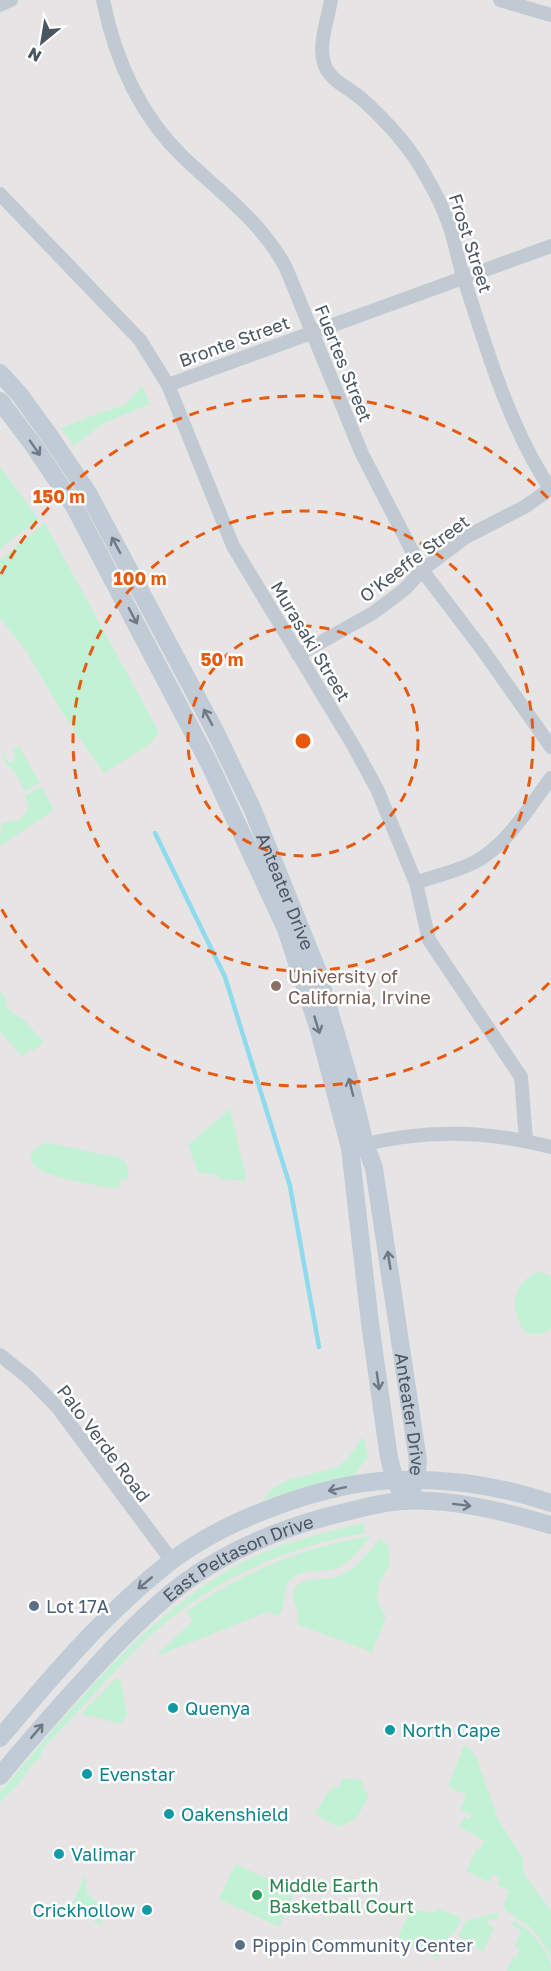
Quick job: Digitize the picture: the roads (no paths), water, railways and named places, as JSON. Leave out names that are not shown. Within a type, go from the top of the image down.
[{"type":"main road","name":"Anteater Drive","points":[[0,373],[50,435],[88,493],[215,731],[252,808],[317,969],[329,1007],[358,1146],[370,1323],[388,1458],[405,1501]]},
{"type":"main road","name":"Anteater Drive","points":[[0,401],[34,446],[74,506],[209,763],[286,929],[358,1146],[374,1168],[418,1461],[416,1481],[405,1501]]},
{"type":"main road","points":[[193,735],[208,747],[272,876],[289,897]]},
{"type":"main road","name":"East Peltason Drive","points":[[0,1738],[96,1629],[130,1595],[201,1541],[242,1519],[311,1495],[370,1482],[395,1480],[444,1481],[484,1486],[523,1493],[551,1503]]},
{"type":"main road","name":"East Peltason Drive","points":[[0,1776],[51,1715],[150,1611],[188,1580],[241,1547],[278,1531],[374,1505],[405,1501],[479,1507],[551,1526]]},
{"type":"street","points":[[0,5],[11,0]]},
{"type":"street","name":"Fuertes Street","points":[[103,0],[113,43],[145,110],[181,155],[266,236],[286,268],[362,454],[422,570],[482,649],[551,747]]},
{"type":"street","name":"Frost Street","points":[[331,0],[322,52],[324,64],[329,74],[360,98],[390,127],[423,170],[448,223],[463,278],[498,381],[523,439],[550,489]]},
{"type":"street","points":[[500,0],[551,15]]},
{"type":"street","name":"Murasaki Street","points":[[0,194],[31,229],[140,340],[168,385],[233,546],[353,746],[376,789],[416,883],[429,940],[521,1077],[526,1140]]},
{"type":"street","name":"Bronte Street","points":[[168,385],[551,246]]},
{"type":"street","name":"O'Keeffe Street","points":[[298,655],[373,613],[405,589],[422,570],[466,537],[526,506],[550,489]]},
{"type":"street","points":[[416,883],[473,863],[490,851],[506,837],[551,778]]},
{"type":"street","points":[[358,1146],[408,1136],[460,1132],[526,1140],[551,1147]]},
{"type":"street","name":"Palo Verde Road","points":[[0,1355],[30,1379],[58,1408],[172,1561]]},
{"type":"waterway","points":[[155,833],[225,977],[290,1186],[319,1347]]},
{"type":"place","name":"University of California, Irvine","points":[[276,986]]},
{"type":"place","name":"Lot 17A","points":[[34,1606]]},
{"type":"place","name":"Quenya","points":[[173,1708]]},
{"type":"place","name":"North Cape","points":[[390,1730]]},
{"type":"place","name":"Evenstar","points":[[87,1774]]},
{"type":"place","name":"Oakenshield","points":[[169,1814]]},
{"type":"place","name":"Valimar","points":[[59,1854]]},
{"type":"place","name":"Middle Earth Basketball Court","points":[[257,1895]]},
{"type":"place","name":"Crickhollow","points":[[147,1910]]},
{"type":"place","name":"Pippin Community Center","points":[[240,1945]]}]
